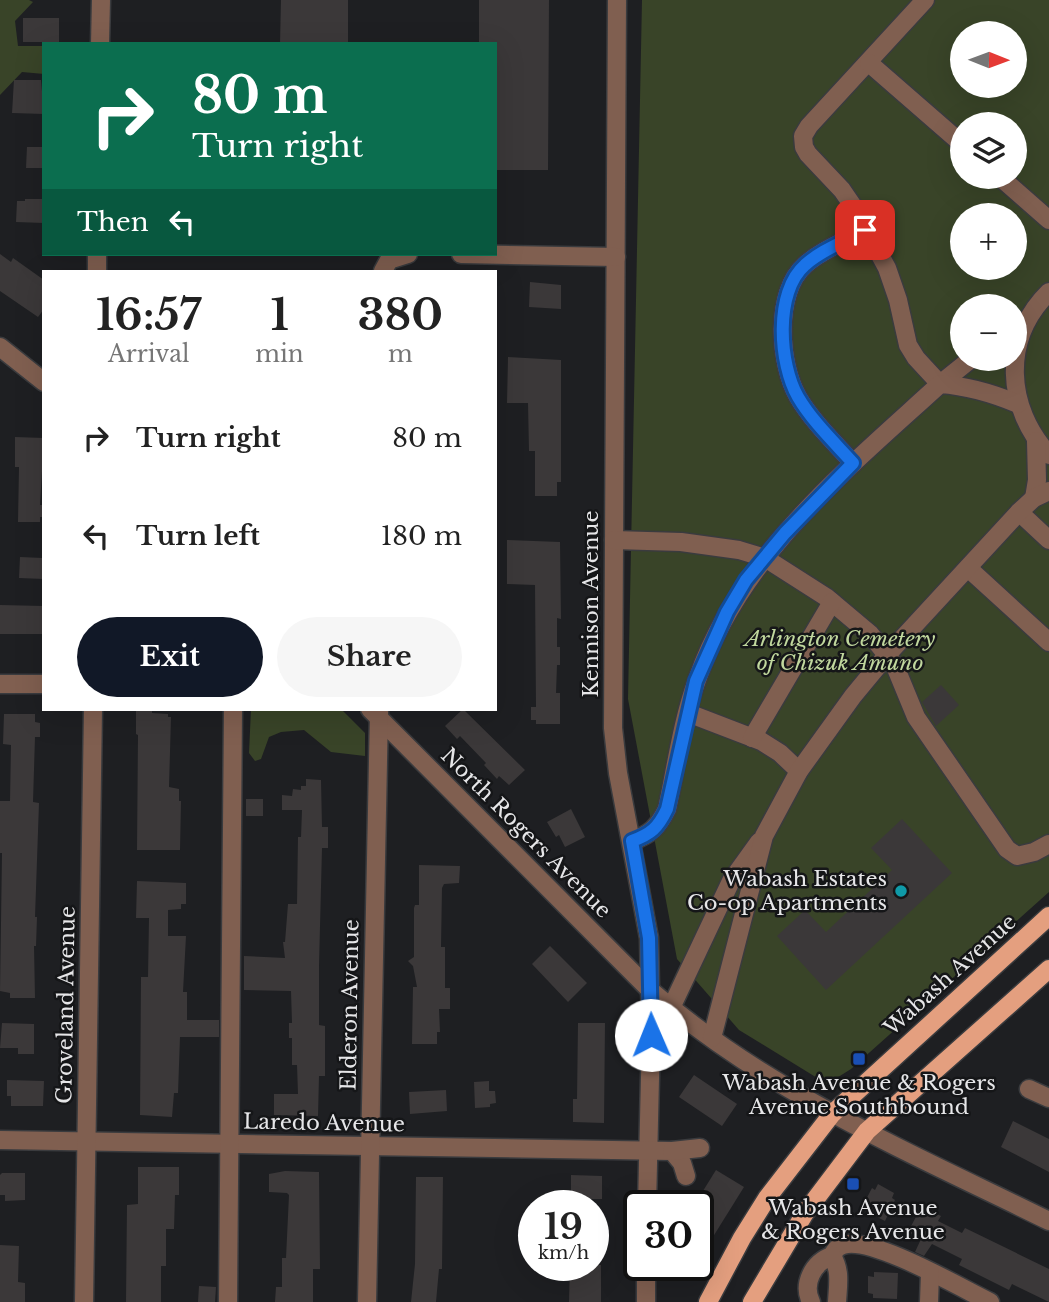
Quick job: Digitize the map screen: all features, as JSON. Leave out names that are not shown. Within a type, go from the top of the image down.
[{"type":"main road","name":"Wabash Avenue","points":[[708,1302],[741,1238],[767,1198],[832,1114],[1049,917]]},
{"type":"main road","points":[[752,1302],[800,1220],[867,1132],[1049,969]]},
{"type":"street","points":[[100,42],[101,0]]},
{"type":"street","name":"Kennison Avenue","points":[[617,0],[613,728],[618,773],[649,938],[647,1190]]},
{"type":"street","points":[[925,0],[809,126],[803,136],[804,146],[808,154],[842,190],[887,268],[894,285],[908,345],[916,358],[940,384],[982,390],[1018,404]]},
{"type":"street","points":[[869,63],[950,134]]},
{"type":"street","points":[[1014,189],[1049,220]]},
{"type":"street","points":[[853,463],[799,398],[792,384],[787,366],[783,321],[786,297],[802,266],[865,230]]},
{"type":"street","points":[[497,255],[616,257]]},
{"type":"street","points":[[386,266],[404,256]]},
{"type":"street","points":[[1027,316],[1049,292]]},
{"type":"street","points":[[1,350],[42,381]]},
{"type":"street","points":[[632,841],[647,836],[657,828],[667,809],[696,681],[713,641],[746,580],[785,533],[853,463],[956,371]]},
{"type":"street","points":[[1014,371],[1018,404],[1025,422],[1049,455]]},
{"type":"street","points":[[671,1008],[730,881],[764,836],[799,771],[853,696],[887,655],[1019,512],[1041,494],[1037,480],[1037,441]]},
{"type":"street","points":[[1019,512],[1049,540]]},
{"type":"street","points":[[614,540],[681,542],[738,550],[765,558],[832,602],[870,634],[895,666],[916,717],[1007,849],[1017,856],[1034,852],[1049,844]]},
{"type":"street","points":[[968,568],[1049,642]]},
{"type":"street","points":[[752,738],[832,602]]},
{"type":"street","points":[[0,684],[42,684]]},
{"type":"street","name":"Groveland Avenue","points":[[84,1302],[93,711]]},
{"type":"street","points":[[228,1302],[233,711]]},
{"type":"street","name":"North Rogers Avenue","points":[[376,712],[650,990],[671,1008],[765,1075],[832,1114],[1049,1221]]},
{"type":"street","name":"Elderon Avenue","points":[[367,1302],[376,712]]},
{"type":"street","points":[[688,713],[752,738],[780,753],[799,771]]},
{"type":"street","points":[[712,1038],[764,836]]},
{"type":"street","points":[[1029,1089],[1049,1098]]},
{"type":"street","name":"Laredo Avenue","points":[[0,1140],[648,1152],[700,1148]]},
{"type":"street","points":[[672,1151],[682,1163],[686,1176]]},
{"type":"street","points":[[811,1302],[806,1289],[809,1279],[816,1267],[825,1258],[832,1256],[841,1245],[862,1245],[891,1254],[990,1302]]},
{"type":"street","points":[[832,1256],[837,1264],[839,1277],[837,1302]]},
{"type":"street","points":[[929,1302],[930,1273]]},
{"type":"street","points":[[646,1281],[646,1302]]},
{"type":"green space","points":[[0,0],[29,0],[33,2],[15,21],[18,46],[42,46],[42,74],[22,72],[0,95]]},
{"type":"green space","name":"Arlington Cemetery of Chizuk Amuno","points":[[642,0],[1049,0],[1049,892],[851,1069],[827,1084],[739,1030],[677,959],[628,699]]},
{"type":"green space","points":[[251,711],[343,711],[365,733],[365,756],[331,752],[304,730],[281,732],[269,737],[261,759],[255,761],[249,753]]},
{"type":"building","points":[[281,0],[348,0],[348,42],[280,42]]},
{"type":"building","points":[[479,0],[549,0],[548,170],[497,170],[497,42],[479,42]]},
{"type":"building","points":[[23,18],[59,18],[59,42],[23,42]]},
{"type":"building","points":[[14,80],[41,80],[42,114],[12,113]]},
{"type":"building","points":[[27,147],[42,147],[42,168],[26,168]]},
{"type":"building","points":[[42,199],[42,223],[16,222],[17,201]]},
{"type":"building","points":[[0,254],[11,262],[13,258],[42,279],[42,312],[38,317],[0,291]]},
{"type":"building","points":[[530,282],[561,285],[561,309],[529,307]]},
{"type":"building","points":[[508,357],[561,360],[561,482],[557,482],[557,496],[535,496],[535,451],[529,451],[528,403],[507,403]]},
{"type":"building","points":[[15,437],[42,438],[40,522],[18,522],[19,467],[15,467]]},
{"type":"building","points":[[507,540],[560,542],[561,619],[557,618],[557,647],[560,647],[560,665],[557,665],[556,693],[560,693],[560,724],[536,724],[536,720],[531,720],[531,707],[536,707],[535,585],[507,584]]},
{"type":"building","points":[[20,557],[42,558],[42,579],[19,578]]},
{"type":"building","points":[[0,605],[42,606],[42,634],[0,634]]},
{"type":"building","points":[[941,685],[959,705],[936,726],[922,702]]},
{"type":"building","points":[[136,711],[152,711],[171,717],[169,787],[179,789],[180,850],[137,850]]},
{"type":"building","points":[[461,711],[465,711],[525,770],[509,785],[499,776],[497,779],[460,736],[457,739],[445,726]]},
{"type":"building","points":[[4,714],[35,714],[35,722],[40,723],[40,737],[35,737],[33,802],[39,803],[35,998],[10,998],[10,993],[0,991],[0,801],[10,801],[11,745],[3,744]]},
{"type":"building","points":[[306,779],[321,780],[322,827],[328,827],[328,848],[322,848],[319,966],[319,1025],[325,1026],[325,1076],[319,1076],[318,1116],[274,1115],[274,1094],[298,1094],[297,1065],[292,1065],[292,1038],[289,1038],[289,1023],[292,1023],[291,991],[244,990],[244,956],[285,958],[283,942],[288,904],[297,904],[298,837],[301,837],[302,810],[282,810],[282,795],[292,796],[293,789],[301,790],[301,786],[306,786]]},
{"type":"building","points":[[246,799],[263,799],[263,816],[246,816]]},
{"type":"building","points":[[571,809],[585,837],[565,847],[559,835],[556,837],[547,822]]},
{"type":"building","name":"Wabash Estates Co-op Apartments","points":[[902,819],[952,873],[826,990],[777,936],[805,910],[826,932],[892,870],[871,848]]},
{"type":"building","points":[[419,865],[460,866],[459,883],[444,884],[442,888],[441,947],[445,947],[445,988],[450,988],[450,1009],[439,1009],[440,1032],[437,1032],[437,1044],[412,1044],[413,987],[417,987],[413,966],[408,961],[414,957],[414,908],[419,905]]},
{"type":"building","points":[[137,881],[186,883],[186,904],[181,904],[181,909],[168,910],[168,936],[186,936],[183,992],[187,992],[187,1020],[219,1020],[219,1037],[180,1037],[178,1093],[174,1093],[172,1117],[140,1115],[141,977],[148,977],[149,918],[136,918]]},
{"type":"building","points":[[550,946],[587,983],[568,1002],[532,964]]},
{"type":"building","points":[[2,1023],[34,1024],[34,1054],[18,1054],[18,1048],[0,1048]]},
{"type":"building","points":[[578,1023],[605,1023],[604,1123],[573,1122],[573,1099],[577,1099]]},
{"type":"building","points":[[694,1075],[737,1104],[722,1126],[679,1097]]},
{"type":"building","points":[[7,1080],[44,1081],[43,1106],[11,1106],[11,1096],[7,1096]]},
{"type":"building","points":[[489,1081],[489,1091],[495,1091],[496,1103],[490,1104],[490,1107],[475,1108],[474,1082]]},
{"type":"building","points":[[446,1090],[447,1111],[410,1114],[409,1092]]},
{"type":"building","points":[[1013,1121],[1049,1139],[1049,1172],[1001,1147]]},
{"type":"building","points":[[138,1167],[179,1167],[179,1195],[175,1195],[174,1229],[166,1229],[166,1266],[161,1266],[161,1302],[126,1302],[127,1205],[138,1204]]},
{"type":"building","points":[[716,1170],[744,1187],[714,1235],[714,1190],[704,1190]]},
{"type":"building","points":[[285,1171],[319,1172],[320,1269],[313,1269],[313,1302],[275,1302],[276,1287],[282,1287],[282,1258],[286,1258],[289,1195],[269,1192],[269,1174]]},
{"type":"building","points":[[2,1173],[25,1173],[25,1200],[5,1201],[5,1195],[0,1195]]},
{"type":"building","points":[[571,1175],[602,1176],[602,1190],[571,1190]]},
{"type":"building","points":[[416,1177],[443,1177],[442,1269],[439,1269],[436,1302],[411,1302],[415,1264]]},
{"type":"building","points":[[878,1184],[894,1193],[892,1198],[895,1200],[885,1221],[861,1209],[872,1188],[875,1190]]},
{"type":"building","points":[[925,1208],[941,1216],[938,1221],[962,1233],[965,1228],[1049,1269],[1049,1302],[1012,1284],[1009,1290],[959,1265],[962,1259],[932,1244],[924,1256],[915,1252],[921,1239],[908,1232],[919,1211],[922,1213]]},
{"type":"building","points":[[0,1245],[19,1246],[18,1282],[25,1283],[25,1302],[0,1302]]},
{"type":"building","points":[[874,1272],[898,1273],[897,1299],[873,1298],[873,1294],[868,1293],[868,1276],[874,1277]]},
{"type":"building","points":[[570,1281],[601,1281],[601,1302],[569,1302]]},
{"type":"building","points":[[199,1286],[216,1287],[215,1302],[198,1302]]},
{"type":"place","name":"Wabash Estates Co-op Apartments","points":[[901,891]]},
{"type":"place","name":"Wabash Avenue & Rogers Avenue Southbound","points":[[859,1059]]},
{"type":"place","name":"Wabash Avenue & Rogers Avenue","points":[[853,1184]]},
{"type":"route","points":[[651,1035],[649,938],[632,841],[647,836],[657,828],[667,809],[696,681],[727,612],[746,580],[785,533],[853,463],[810,414],[792,384],[787,366],[783,321],[786,297],[802,266],[865,230]]}]
